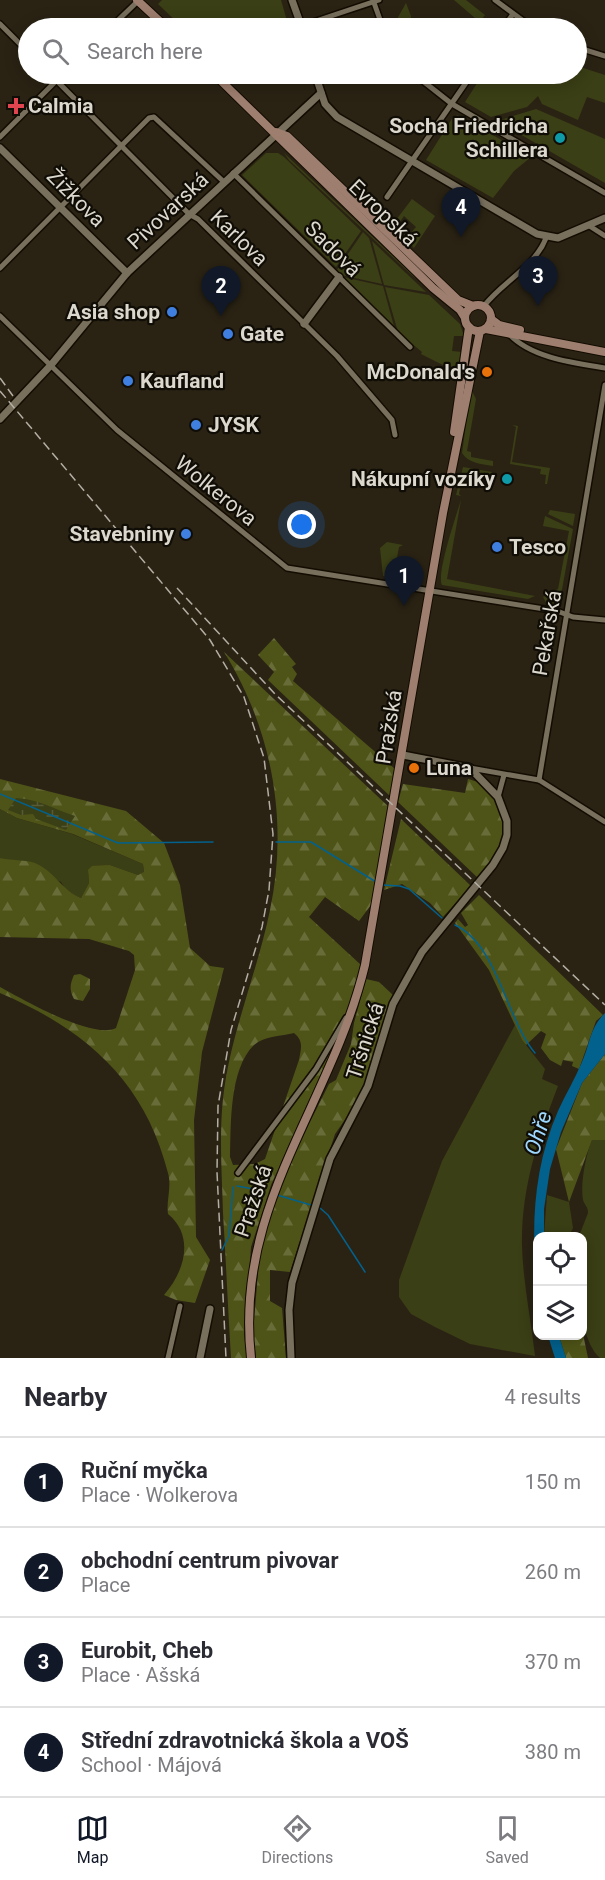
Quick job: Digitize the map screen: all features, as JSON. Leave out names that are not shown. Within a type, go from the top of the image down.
[{"type":"main road","points":[[138,0],[157,18]]},
{"type":"main road","name":"Evropská","points":[[227,84],[427,282],[460,310],[465,318]]},
{"type":"main road","name":"Evropská","points":[[276,132],[287,136],[455,297],[473,306]]},
{"type":"main road","points":[[542,338],[499,325],[491,319],[484,306],[473,306],[467,311],[465,318],[469,327],[542,338],[605,352]]},
{"type":"main road","points":[[483,330],[491,319]]},
{"type":"main road","name":"Pražská","points":[[452,460],[469,327]]},
{"type":"main road","name":"Pražská","points":[[251,1358],[248,1334],[250,1297],[259,1237],[274,1186],[338,1049],[357,998],[402,755],[452,460],[475,343],[483,330]]},
{"type":"street","points":[[120,18],[138,0]]},
{"type":"street","points":[[292,0],[296,18]]},
{"type":"street","points":[[495,0],[519,18]]},
{"type":"street","points":[[327,18],[375,1],[380,18]]},
{"type":"street","points":[[510,18],[513,14]]},
{"type":"street","points":[[0,24],[18,42]]},
{"type":"street","points":[[587,50],[605,56]]},
{"type":"street","points":[[0,137],[53,84]]},
{"type":"street","name":"Karlova","points":[[61,84],[189,214],[198,219],[304,324],[385,411],[396,427],[395,435]]},
{"type":"street","points":[[318,84],[328,107],[337,117],[546,238],[558,238],[605,218]]},
{"type":"street","points":[[427,84],[452,104],[605,193]]},
{"type":"street","points":[[387,197],[465,84]]},
{"type":"street","name":"Pivovarská","points":[[0,419],[51,365],[128,273],[276,132],[321,93]]},
{"type":"street","points":[[0,268],[149,118],[154,117],[224,182]]},
{"type":"street","name":"Žižkova","points":[[0,148],[128,273]]},
{"type":"street","name":"Sadová","points":[[233,173],[410,346]]},
{"type":"street","points":[[588,225],[605,236]]},
{"type":"street","points":[[484,306],[504,284],[538,254],[546,238]]},
{"type":"street","points":[[304,324],[339,278]]},
{"type":"street","name":"Wolkerova","points":[[0,316],[117,430],[287,568],[605,620]]},
{"type":"street","points":[[508,333],[518,342],[547,356],[605,368]]},
{"type":"street","name":"Pekařská","points":[[539,780],[605,385]]},
{"type":"street","points":[[402,755],[539,780],[605,822]]},
{"type":"street","name":"Tršnická","points":[[291,1358],[290,1290],[333,1153],[368,1086],[393,1004],[412,967],[433,936],[492,865],[503,848],[507,821],[498,797],[470,768]]},
{"type":"street","points":[[498,797],[504,775]]},
{"type":"street","name":"Pražská","points":[[238,1173],[316,1069],[357,998]]},
{"type":"street","points":[[168,1358],[180,1306]]},
{"type":"street","points":[[200,1358],[210,1309]]},
{"type":"green space","points":[[162,0],[281,0],[286,18],[173,18],[158,4]]},
{"type":"green space","points":[[454,0],[466,0],[485,15],[483,18],[475,18]]},
{"type":"green space","points":[[406,3],[411,18],[398,18]]},
{"type":"green space","points":[[587,69],[605,75],[605,103],[587,97],[578,120],[542,104],[538,96],[527,107],[491,117],[465,102],[477,84],[587,84]]},
{"type":"green space","points":[[536,109],[605,139],[605,183],[497,121]]},
{"type":"green space","points":[[458,115],[531,157],[514,171],[493,198],[426,160],[453,117]]},
{"type":"green space","points":[[266,153],[278,153],[284,157],[361,231],[336,267],[242,175]]},
{"type":"green space","points":[[284,153],[413,275],[416,279],[289,160]]},
{"type":"green space","points":[[412,199],[435,216],[414,248],[405,238],[411,237],[409,235],[416,227],[404,216],[399,223],[396,220]]},
{"type":"green space","points":[[363,232],[369,238],[382,284],[341,275],[337,270]]},
{"type":"green space","points":[[372,241],[426,292],[384,285]]},
{"type":"green space","points":[[343,277],[383,286],[395,330]]},
{"type":"green space","points":[[385,287],[429,295],[460,324],[464,336],[454,336],[452,351],[462,352],[459,373],[421,354],[422,352],[398,332]]},
{"type":"green space","points":[[471,389],[476,399],[467,451],[471,452],[471,457],[493,461],[493,466],[471,461],[462,453]]},
{"type":"green space","points":[[512,425],[518,426],[512,462],[550,468],[547,484],[545,484],[546,475],[540,474],[541,469],[510,464],[516,427]]},
{"type":"green space","points":[[463,467],[492,472],[491,476],[468,473],[468,476],[462,476],[459,494],[461,496],[456,495]]},
{"type":"green space","points":[[461,500],[447,579],[535,596],[528,599],[442,585],[444,557]]},
{"type":"green space","points":[[550,510],[575,514],[573,526],[548,514]]},
{"type":"green space","points":[[545,516],[573,529],[559,606],[547,604],[543,597],[558,589],[569,531],[543,526]]},
{"type":"green space","points":[[387,542],[403,545],[399,547],[394,574],[408,577],[406,582],[383,576],[380,548]]},
{"type":"green space","points":[[274,638],[296,664],[292,667],[297,674],[293,681],[395,769],[391,797],[268,680],[274,672],[258,655]]},
{"type":"green space","points":[[224,652],[390,808],[371,905],[359,921],[325,897],[309,917],[361,965],[345,1020],[271,1185],[251,1247],[244,1334],[247,1358],[231,1358],[223,1213],[221,1128],[223,1099],[231,1051],[265,934],[275,877],[278,843],[272,776],[265,744],[241,682]],"holes":[[[294,1033],[301,1045],[299,1060],[265,1159],[255,1164],[233,1165],[230,1157],[231,1114],[236,1083],[246,1055],[258,1042]]]},
{"type":"green space","points":[[0,779],[126,811],[164,843],[180,885],[190,948],[210,966],[224,968],[202,1052],[194,1120],[196,1237],[210,1260],[195,1303],[176,1300],[164,1295],[178,1275],[184,1253],[184,1242],[176,1222],[168,1214],[168,1173],[158,1140],[144,1111],[127,1085],[107,1062],[84,1042],[59,1023],[0,993],[0,987],[40,1008],[91,1028],[105,1030],[116,1028],[135,970],[134,955],[129,951],[89,939],[0,937],[0,858],[39,865],[69,891],[81,898],[89,883],[88,870],[92,866],[110,865],[138,875],[144,872],[143,864],[73,834],[17,818],[0,809]]},
{"type":"green space","points":[[468,779],[483,785],[490,791],[498,806],[503,828],[503,837],[497,853],[478,878],[398,802],[403,784],[465,793]]},
{"type":"green space","points":[[16,798],[39,802],[75,816],[66,830],[36,819],[33,814],[21,815],[8,810]]},
{"type":"green space","points":[[0,809],[17,818],[72,834],[143,864],[144,873],[138,875],[110,865],[88,871],[89,883],[81,898],[68,893],[61,882],[0,858]]},
{"type":"green space","points":[[401,819],[471,886],[443,917],[430,903],[402,884],[384,890]]},
{"type":"green space","points":[[479,895],[603,1015],[596,1021],[579,1069],[572,1066],[573,1062],[563,1060],[561,1066],[550,1060],[541,1048],[546,1034],[541,1031],[526,1045],[522,1040],[489,970],[455,923],[458,919],[465,927],[468,925],[461,913]]},
{"type":"green space","points":[[80,974],[90,979],[90,989],[83,1001],[74,999],[71,990],[74,975]]},
{"type":"green space","points":[[366,979],[379,982],[393,995],[368,1078],[358,1101],[335,1134],[290,1272],[270,1270],[270,1301],[282,1308],[286,1358],[256,1358],[253,1333],[260,1249],[279,1188],[329,1084],[336,1080],[351,1044]]},
{"type":"green space","points":[[515,1025],[522,1040],[545,1069],[542,1079],[558,1086],[532,1164],[522,1225],[524,1273],[535,1356],[470,1344],[411,1314],[399,1297],[399,1280],[442,1161]]},
{"type":"green space","points":[[605,1054],[605,1140],[592,1140],[569,1202],[556,1149],[582,1083]]},
{"type":"green space","points":[[592,1140],[605,1140],[605,1358],[600,1358],[587,1336],[587,1232],[581,1232],[588,1213],[582,1193],[586,1161]]},
{"type":"green space","points":[[547,1195],[569,1202],[573,1228],[571,1232],[544,1232]]},
{"type":"green space","points":[[560,1340],[584,1340],[588,1358],[566,1358]]},
{"type":"water","points":[[605,1013],[605,1054],[582,1083],[561,1132],[550,1169],[544,1209],[544,1232],[534,1232],[536,1198],[543,1155],[558,1111],[600,1018]]},
{"type":"water","points":[[549,1340],[560,1340],[566,1358],[555,1358]]},
{"type":"waterway","points":[[0,794],[118,843],[213,842]]},
{"type":"waterway","points":[[276,842],[311,842],[376,882]]},
{"type":"waterway","points":[[383,885],[409,889],[442,918]]},
{"type":"waterway","points":[[455,925],[470,935],[482,949],[492,965],[525,1039],[535,1053]]},
{"type":"waterway","points":[[237,1186],[264,1191]]},
{"type":"waterway","points":[[222,1250],[229,1236],[233,1187]]},
{"type":"waterway","points":[[277,1195],[311,1205]]},
{"type":"waterway","points":[[320,1208],[328,1215],[365,1272]]},
{"type":"railway","points":[[0,378],[13,396]]},
{"type":"railway","points":[[0,391],[210,640],[244,697],[264,758],[273,834],[269,890],[262,927],[231,1030],[218,1106],[217,1172],[226,1358]]},
{"type":"railway","points":[[177,588],[275,694],[605,1005]]},
{"type":"place","name":"Calmia","points":[[16,106]]},
{"type":"place","name":"Socha Friedricha Schillera","points":[[560,138]]},
{"type":"place","name":"Střední zdravotnická škola a VOŠ","points":[[461,237]]},
{"type":"place","name":"Eurobit, Cheb","points":[[538,306]]},
{"type":"place","name":"Asia shop","points":[[172,312]]},
{"type":"place","name":"obchodní centrum pivovar","points":[[221,316]]},
{"type":"place","name":"Gate","points":[[228,334]]},
{"type":"place","name":"McDonald's","points":[[487,372]]},
{"type":"place","name":"Kaufland","points":[[128,381]]},
{"type":"place","name":"JYSK","points":[[196,425]]},
{"type":"place","name":"Nákupní vozíky","points":[[507,479]]},
{"type":"place","name":"Stavebniny","points":[[186,534]]},
{"type":"place","name":"Tesco","points":[[497,547]]},
{"type":"place","name":"Ruční myčka","points":[[404,606]]},
{"type":"place","name":"Luna","points":[[414,768]]},
{"type":"water label","name":"Ohře","points":[[538,1133]]}]
